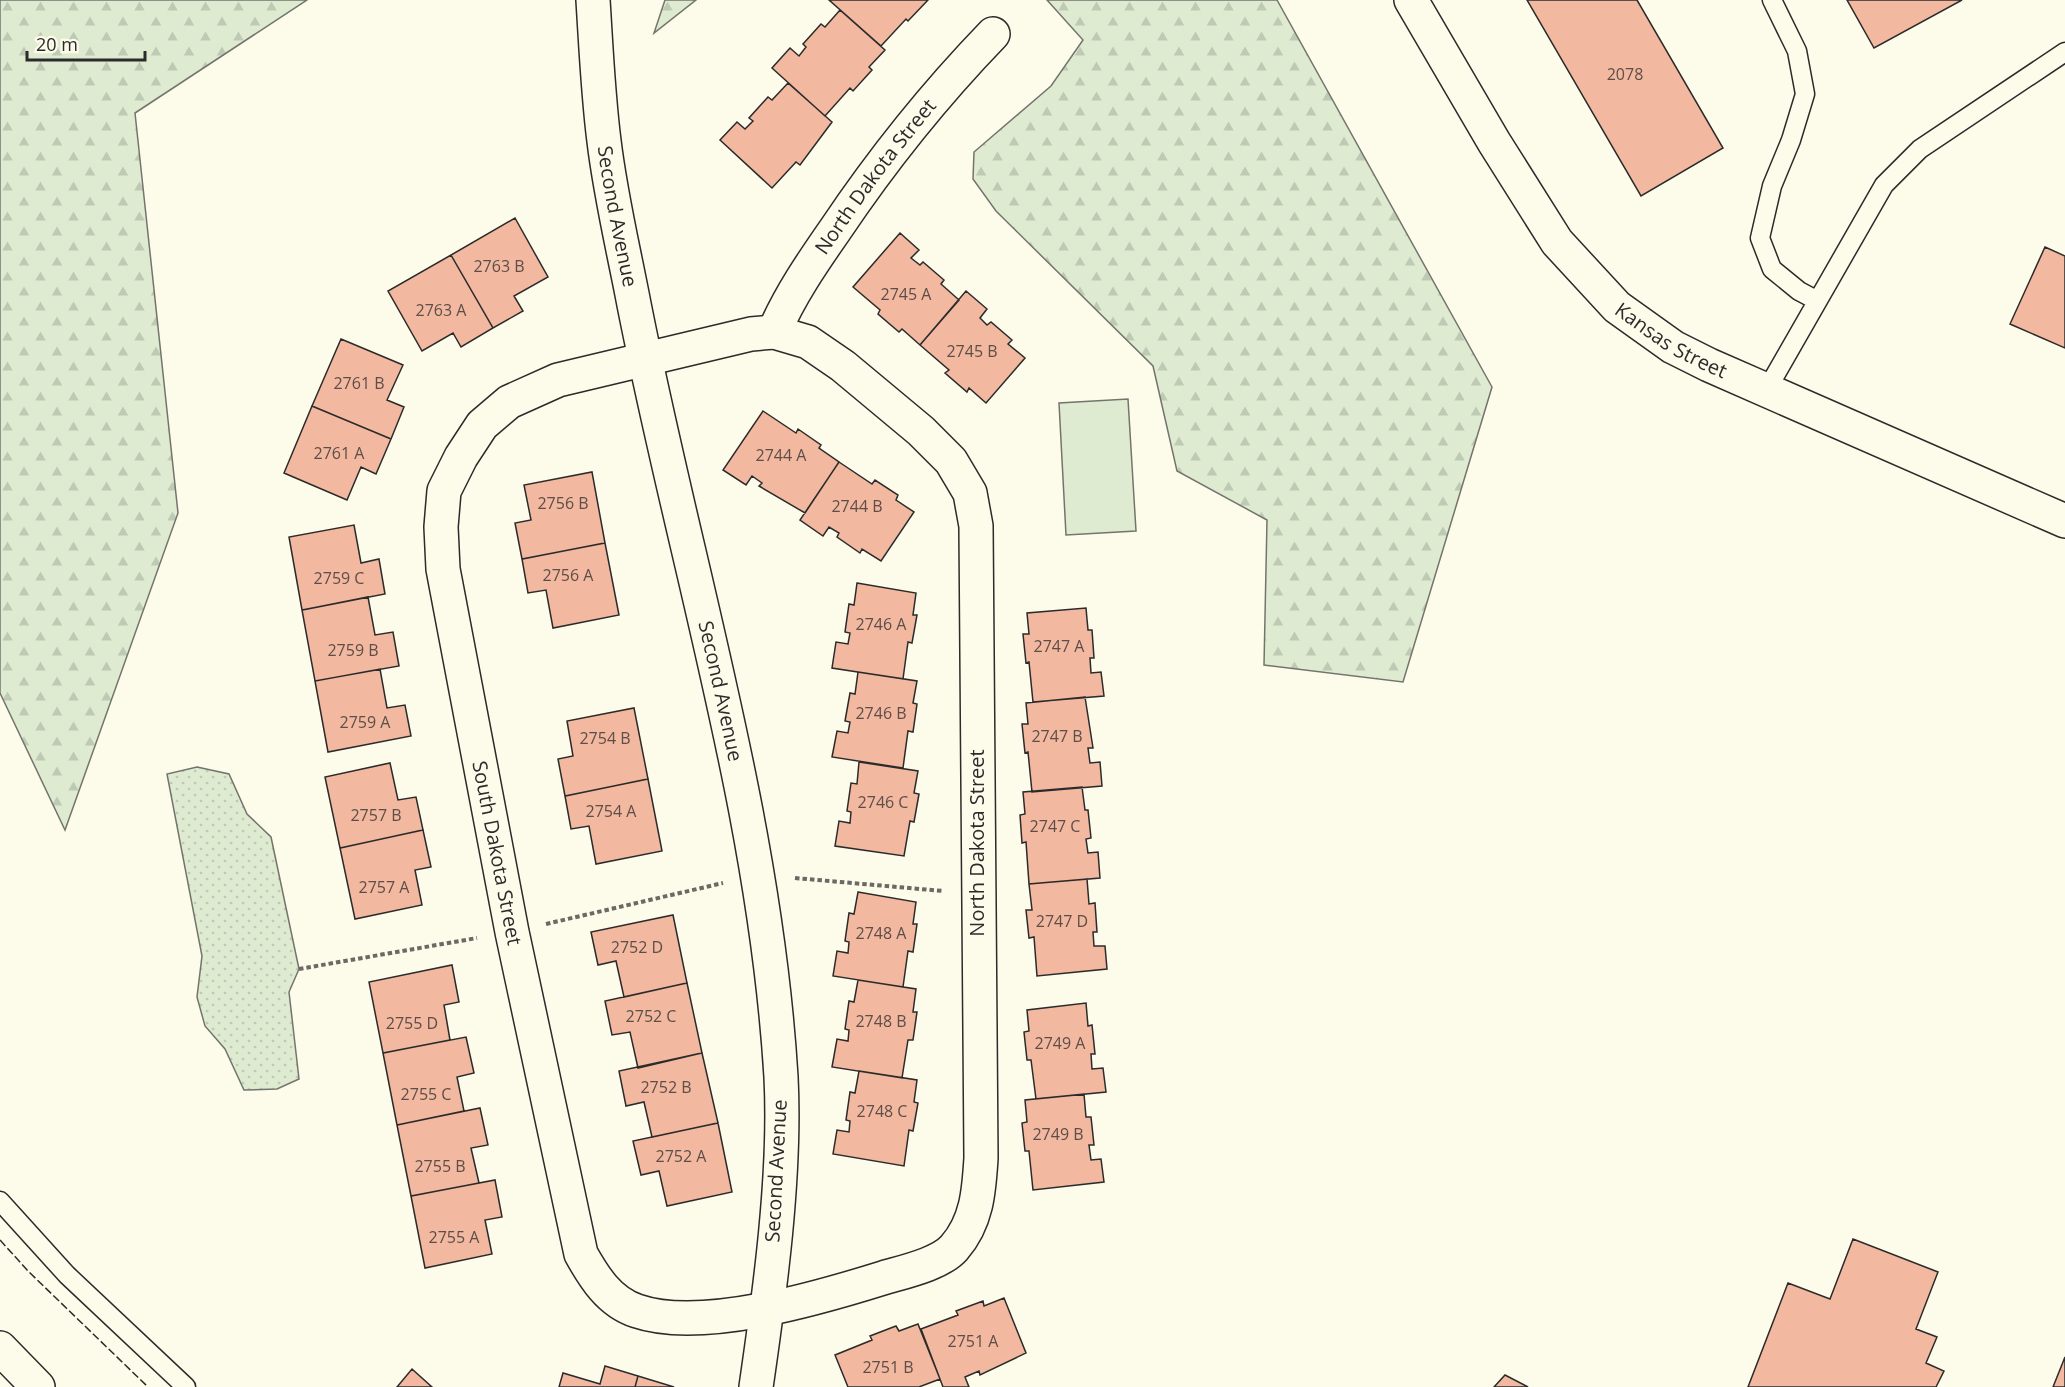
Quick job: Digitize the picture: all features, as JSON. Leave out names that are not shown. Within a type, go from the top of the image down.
[{"type":"street","name":"Second Avenue","points":[[593,0],[598,97],[604,145],[644,360],[734,751],[773,986],[781,1081],[779,1176],[756,1387]]},
{"type":"street","name":"Kansas Street","points":[[1412,0],[1494,142],[1557,242],[1617,307],[1673,347],[1766,391],[2065,521]]},
{"type":"street","name":"North Dakota Street","points":[[774,332],[789,297],[856,199],[911,127],[993,34]]},
{"type":"street","name":"North Dakota Street","points":[[644,360],[751,334],[774,332],[808,342],[843,366],[921,431],[951,461],[970,493],[976,526],[977,893],[981,1158],[979,1199],[969,1225],[953,1250],[923,1266],[822,1297],[766,1309]]},
{"type":"street","name":"South Dakota Street","points":[[644,360],[558,380],[508,402],[482,426],[461,457],[444,491],[441,527],[442,569],[512,932],[571,1216],[581,1254],[599,1285],[636,1311],[668,1316],[705,1317],[766,1309]]},
{"type":"street","points":[[0,1348],[38,1387]]},
{"type":"lane","points":[[1772,0],[1797,51],[1805,94],[1791,140],[1772,186],[1760,238],[1772,269],[1798,291],[1816,300]]},
{"type":"lane","points":[[1766,391],[1816,300],[1884,185],[1920,148],[2065,52]]},
{"type":"lane","points":[[0,1201],[67,1275],[186,1387]]},
{"type":"path","points":[[299,969],[512,932],[756,875],[977,893]]},
{"type":"green space","points":[[0,0],[307,0],[135,113],[178,513],[65,830],[0,693]]},
{"type":"green space","points":[[665,0],[696,0],[654,33]]},
{"type":"green space","points":[[1047,0],[1277,0],[1492,387],[1403,682],[1264,665],[1267,520],[1177,471],[1153,366],[996,211],[973,179],[974,152],[1051,86],[1083,40]]},
{"type":"green space","points":[[1128,399],[1136,531],[1066,535],[1059,403]]},
{"type":"green space","points":[[197,767],[229,774],[247,814],[271,837],[299,969],[289,992],[299,1079],[277,1089],[244,1090],[225,1049],[205,1026],[197,997],[202,956],[167,774]]},
{"type":"building","points":[[829,0],[928,0],[908,21],[906,19],[881,46]]},
{"type":"building","points":[[1527,0],[1637,0],[1723,148],[1641,196]]},
{"type":"building","points":[[1847,0],[1962,0],[1874,48]]},
{"type":"building","points":[[840,10],[885,50],[869,67],[872,70],[853,91],[850,88],[825,116],[772,68],[790,48],[799,56],[806,47],[803,44],[821,24],[825,27]]},
{"type":"building","points":[[788,83],[832,122],[800,165],[796,162],[772,188],[720,140],[737,122],[745,129],[753,121],[749,118],[768,97],[772,100]]},
{"type":"building","points":[[515,218],[548,277],[514,296],[523,311],[493,328],[451,255]]},
{"type":"building","points":[[900,233],[919,250],[911,258],[920,265],[923,262],[944,280],[941,284],[959,300],[920,345],[902,329],[899,332],[878,314],[880,310],[853,287]]},
{"type":"building","points":[[2045,247],[2065,256],[2065,348],[2010,324]]},
{"type":"building","points":[[451,255],[493,328],[461,347],[453,333],[422,351],[388,291]]},
{"type":"building","points":[[966,291],[987,309],[980,318],[987,325],[991,322],[1012,340],[1008,344],[1025,358],[986,403],[969,388],[967,392],[945,373],[949,370],[920,345]]},
{"type":"building","points":[[341,339],[403,365],[387,400],[404,407],[391,439],[312,406]]},
{"type":"building","points":[[312,406],[391,439],[376,474],[361,467],[347,500],[284,473]]},
{"type":"building","points":[[763,411],[796,433],[798,429],[821,445],[819,448],[839,462],[805,513],[759,486],[762,483],[752,476],[746,485],[723,470]]},
{"type":"building","points":[[839,462],[872,484],[875,480],[898,495],[896,500],[914,512],[881,561],[862,549],[860,553],[837,537],[839,533],[829,527],[823,536],[800,520]]},
{"type":"building","points":[[592,472],[605,543],[522,559],[515,523],[531,520],[524,485]]},
{"type":"building","points":[[354,525],[361,563],[379,559],[385,594],[302,610],[289,537]]},
{"type":"building","points":[[605,543],[619,615],[553,628],[546,590],[528,593],[522,559]]},
{"type":"building","points":[[857,583],[916,593],[913,615],[917,615],[912,643],[908,642],[903,679],[832,668],[836,642],[848,644],[850,633],[845,632],[849,604],[854,605]]},
{"type":"building","points":[[368,597],[375,635],[393,632],[399,666],[315,681],[302,610]]},
{"type":"building","points":[[1086,608],[1088,630],[1092,630],[1094,658],[1090,658],[1091,673],[1101,672],[1104,696],[1033,702],[1029,662],[1026,663],[1023,634],[1029,634],[1027,613]]},
{"type":"building","points":[[380,669],[387,708],[405,705],[411,736],[328,752],[315,681]]},
{"type":"building","points":[[858,672],[917,681],[913,703],[917,704],[913,732],[908,731],[903,768],[832,757],[837,731],[848,733],[850,722],[845,721],[850,693],[855,694]]},
{"type":"building","points":[[1085,697],[1093,748],[1088,748],[1090,763],[1100,762],[1102,786],[1032,792],[1028,752],[1025,753],[1022,724],[1028,724],[1026,703]]},
{"type":"building","points":[[634,708],[648,779],[565,796],[558,759],[573,756],[567,721]]},
{"type":"building","points":[[859,762],[918,771],[914,793],[919,794],[914,822],[910,821],[904,856],[835,846],[839,821],[850,823],[851,812],[847,811],[851,783],[857,784]]},
{"type":"building","points":[[390,763],[398,800],[416,797],[423,830],[340,848],[325,777]]},
{"type":"building","points":[[648,779],[662,851],[596,864],[589,826],[571,829],[565,796]]},
{"type":"building","points":[[1082,787],[1085,810],[1088,810],[1091,838],[1086,839],[1088,853],[1098,852],[1100,878],[1029,884],[1026,842],[1022,843],[1020,815],[1025,814],[1023,792]]},
{"type":"building","points":[[423,830],[431,867],[415,870],[422,905],[355,919],[340,848]]},
{"type":"building","points":[[1087,879],[1089,904],[1095,903],[1097,932],[1093,932],[1094,946],[1105,946],[1107,969],[1037,976],[1034,937],[1029,938],[1026,910],[1032,910],[1029,884]]},
{"type":"building","points":[[858,892],[916,902],[913,924],[917,924],[913,952],[908,951],[903,987],[833,976],[837,951],[848,953],[849,942],[845,941],[849,913],[854,914]]},
{"type":"building","points":[[673,915],[687,983],[624,997],[616,961],[598,965],[591,932]]},
{"type":"building","points":[[452,965],[459,1002],[444,1005],[450,1040],[383,1053],[369,982]]},
{"type":"building","points":[[858,980],[916,989],[913,1012],[917,1012],[913,1040],[908,1040],[902,1078],[832,1067],[837,1039],[848,1041],[849,1030],[845,1029],[849,1001],[854,1002]]},
{"type":"building","points":[[687,983],[702,1053],[638,1068],[630,1032],[612,1035],[605,1001]]},
{"type":"building","points":[[1086,1003],[1088,1026],[1092,1025],[1095,1054],[1091,1054],[1092,1069],[1103,1068],[1106,1092],[1036,1099],[1031,1060],[1027,1060],[1024,1032],[1029,1031],[1027,1010]]},
{"type":"building","points":[[466,1037],[474,1073],[457,1077],[464,1111],[397,1125],[383,1053]]},
{"type":"building","points":[[702,1053],[718,1123],[652,1137],[644,1102],[626,1106],[619,1071]]},
{"type":"building","points":[[859,1071],[917,1080],[914,1102],[918,1103],[913,1131],[909,1130],[904,1166],[833,1154],[837,1130],[849,1132],[850,1121],[846,1120],[850,1092],[855,1093]]},
{"type":"building","points":[[1084,1094],[1086,1117],[1091,1117],[1094,1145],[1089,1145],[1091,1160],[1101,1159],[1104,1182],[1033,1190],[1029,1151],[1025,1151],[1022,1123],[1027,1122],[1025,1100]]},
{"type":"building","points":[[480,1108],[488,1145],[471,1148],[479,1183],[411,1196],[397,1125]]},
{"type":"building","points":[[718,1123],[732,1192],[667,1206],[659,1171],[641,1175],[633,1141]]},
{"type":"building","points":[[495,1180],[502,1217],[485,1220],[492,1254],[425,1268],[411,1196]]},
{"type":"building","points":[[1853,1239],[1938,1272],[1916,1329],[1937,1337],[1926,1363],[1944,1371],[1936,1387],[1748,1387],[1788,1283],[1830,1299]]},
{"type":"building","points":[[1004,1298],[1026,1353],[980,1375],[979,1371],[965,1377],[969,1387],[943,1387],[921,1329],[958,1315],[956,1311],[983,1301],[984,1306]]},
{"type":"building","points":[[918,1324],[940,1379],[919,1387],[848,1387],[835,1355],[872,1340],[870,1336],[896,1326],[899,1331]]},
{"type":"building","points":[[2065,1357],[2065,1387],[2053,1387]]},
{"type":"building","points":[[605,1366],[638,1376],[635,1387],[559,1387],[563,1373],[600,1384]]},
{"type":"building","points":[[412,1369],[432,1387],[397,1387]]},
{"type":"building","points":[[1505,1375],[1528,1387],[1494,1387]]},
{"type":"building","points":[[638,1376],[674,1387],[635,1387]]},
{"type":"fence","points":[[0,1240],[29,1272],[148,1387]]}]
